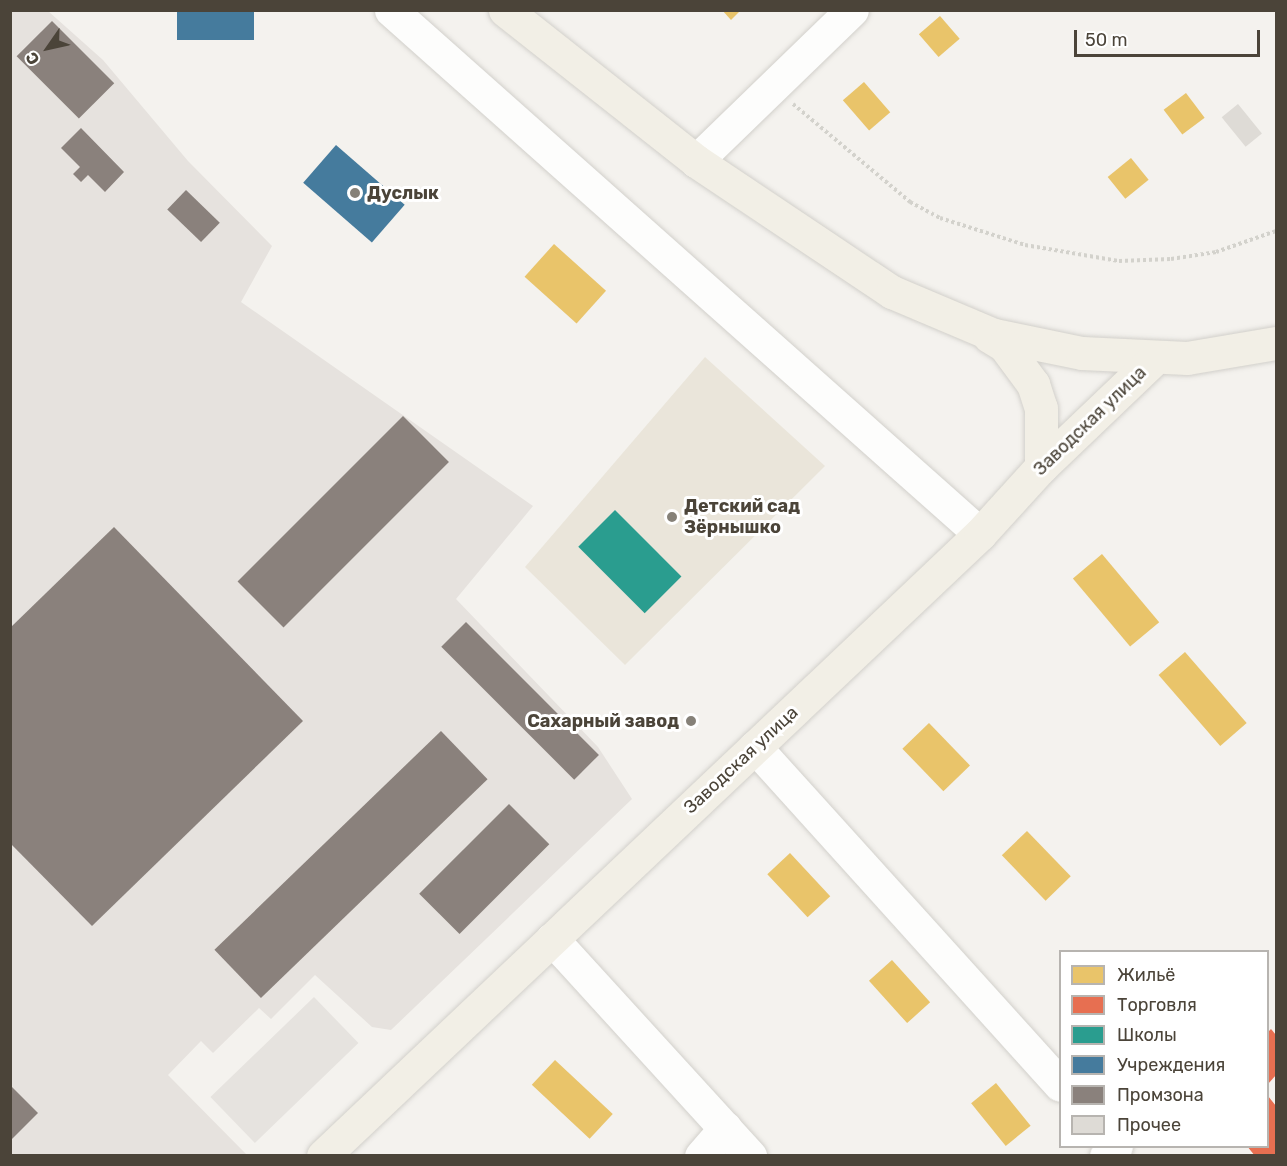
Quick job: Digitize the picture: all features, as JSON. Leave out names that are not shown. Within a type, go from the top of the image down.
[{"type":"main road","points":[[506,10],[696,161],[882,286],[979,329],[1005,345],[1033,384],[1041,408],[1041,467]]},
{"type":"main road","points":[[979,329],[1060,350],[1155,358],[1221,355],[1276,343]]},
{"type":"main road","name":"Заводская улица","points":[[323,1155],[980,534],[1041,467],[1155,358]]},
{"type":"street","points":[[391,10],[980,534]]},
{"type":"street","points":[[696,161],[852,10]]},
{"type":"street","points":[[755,747],[1059,1083]]},
{"type":"street","points":[[552,939],[750,1155]]},
{"type":"street","points":[[701,1155],[725,1128]]},
{"type":"path","points":[[774,87],[910,202],[984,234],[1078,256],[1119,261],[1171,259],[1216,252],[1276,231]]},
{"type":"shaded area","points":[[10,11],[48,11],[103,60],[188,161],[272,246],[241,302],[533,506],[456,599],[598,747],[632,799],[391,1030],[372,1027],[315,975],[271,1019],[259,1008],[213,1053],[201,1041],[168,1075],[247,1155],[11,1155]]},
{"type":"shaded area","name":"Детский сад Зёрнышко","points":[[705,357],[825,466],[625,665],[525,567]]},
{"type":"shaded area","points":[[314,997],[358,1043],[255,1143],[210,1097]]},
{"type":"building: Жильё","points":[[722,10],[741,10],[731,20]]},
{"type":"building: Жильё","points":[[940,16],[960,39],[939,57],[919,34]]},
{"type":"building: Жильё","points":[[864,82],[890,112],[869,131],[843,100]]},
{"type":"building: Жильё","points":[[1186,93],[1205,118],[1182,135],[1164,110]]},
{"type":"building: Жильё","points":[[1131,158],[1149,180],[1125,199],[1108,177]]},
{"type":"building: Жильё","points":[[554,244],[606,291],[577,324],[525,277]]},
{"type":"building: Жильё","points":[[1102,554],[1159,622],[1130,647],[1073,578]]},
{"type":"building: Жильё","points":[[1185,652],[1247,723],[1220,746],[1159,675]]},
{"type":"building: Жильё","points":[[929,723],[970,765],[943,791],[902,749]]},
{"type":"building: Жильё","points":[[1027,831],[1071,876],[1046,901],[1002,855]]},
{"type":"building: Жильё","points":[[790,853],[830,896],[808,917],[767,874]]},
{"type":"building: Жильё","points":[[892,960],[930,1002],[907,1023],[869,981]]},
{"type":"building: Жильё","points":[[555,1060],[613,1114],[590,1139],[532,1085]]},
{"type":"building: Жильё","points":[[996,1083],[1031,1126],[1006,1146],[971,1103]]},
{"type":"building: Торговля","points":[[1271,1029],[1276,1035],[1276,1075],[1269,1083],[1269,1031]]},
{"type":"building: Торговля","points":[[1269,1097],[1276,1106],[1276,1156],[1255,1156],[1249,1148],[1269,1148]]},
{"type":"building: Школы","points":[[615,510],[681,576],[645,613],[578,547]]},
{"type":"building: Учреждения","points":[[177,10],[254,10],[254,40],[177,40]]},
{"type":"building: Учреждения","name":"Дуслык","points":[[336,145],[405,205],[372,242],[303,183]]},
{"type":"building: Промзона","points":[[52,21],[114,83],[79,119],[17,56]]},
{"type":"building: Промзона","points":[[81,128],[124,172],[105,192],[88,175],[81,182],[73,174],[80,167],[61,148]]},
{"type":"building: Промзона","points":[[186,190],[220,223],[201,242],[167,209]]},
{"type":"building: Промзона","points":[[403,416],[449,462],[283,627],[238,581]]},
{"type":"building: Промзона","points":[[114,527],[303,721],[92,926],[10,843],[10,628]]},
{"type":"building: Промзона","points":[[466,622],[599,755],[574,780],[441,647]]},
{"type":"building: Промзона","points":[[441,731],[488,779],[261,998],[214,950]]},
{"type":"building: Промзона","points":[[509,804],[549,844],[460,934],[419,894]]},
{"type":"building: Промзона","points":[[10,1085],[38,1113],[10,1141]]},
{"type":"building: Прочее","points":[[1238,104],[1262,134],[1246,147],[1222,117]]},
{"type":"place","name":"Дуслык","points":[[355,193]]},
{"type":"place","name":"Детский сад Зёрнышко","points":[[672,517]]},
{"type":"place","name":"Сахарный завод","points":[[691,721]]}]
